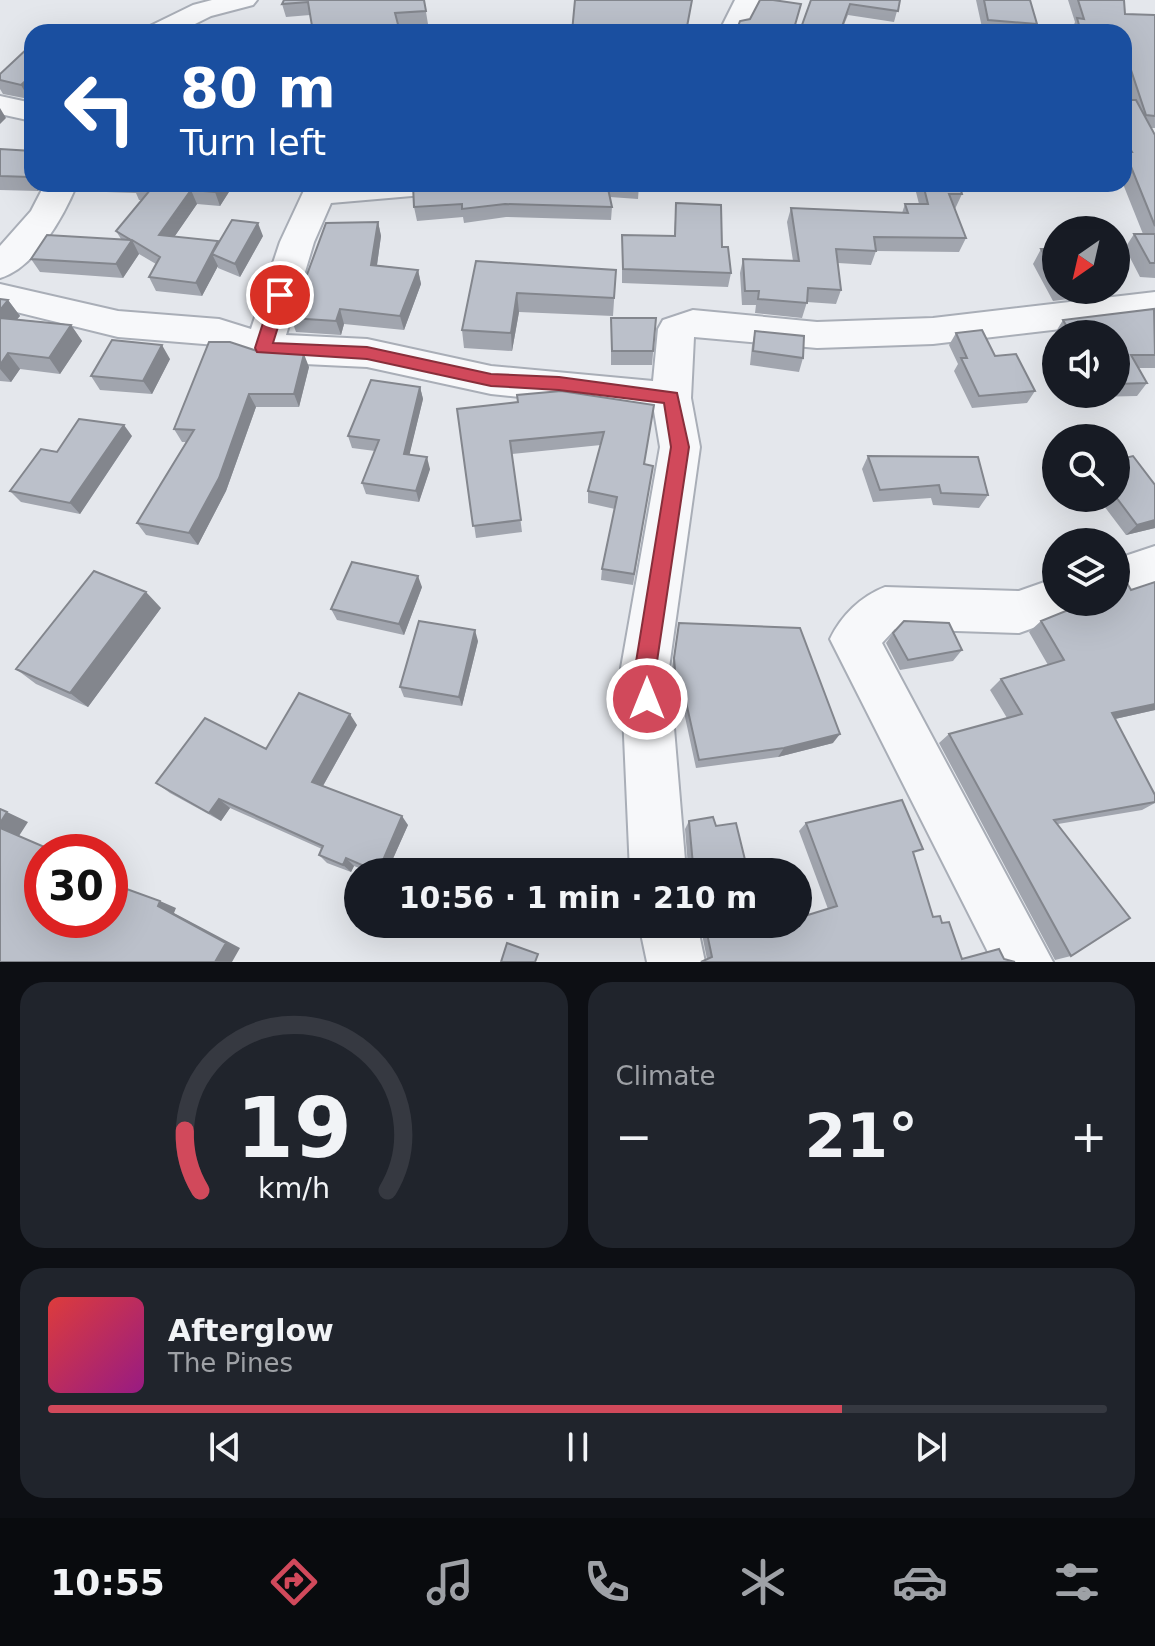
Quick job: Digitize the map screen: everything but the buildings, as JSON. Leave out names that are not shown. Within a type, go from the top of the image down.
[{"type":"street","points":[[153,0],[165,24]]},
{"type":"street","points":[[173,24],[202,10],[244,0]]},
{"type":"street","points":[[736,24],[748,0]]},
{"type":"street","points":[[0,105],[24,110]]},
{"type":"street","points":[[0,266],[35,232],[51,210],[58,192]]},
{"type":"street","points":[[263,348],[297,242],[321,192]]},
{"type":"street","points":[[0,296],[118,324],[219,332],[263,348],[367,353],[491,380],[559,384],[671,398]]},
{"type":"street","points":[[657,858],[645,668],[680,447],[671,398],[676,329],[693,323],[817,335],[933,331],[1155,305]]},
{"type":"street","points":[[1130,574],[1155,566]]},
{"type":"street","points":[[1024,962],[854,639],[885,608],[1019,612],[1042,604]]},
{"type":"street","points":[[671,938],[676,962]]},
{"type":"route","points":[[280,295],[263,348],[367,353],[491,380],[559,384],[671,398],[680,447],[645,668],[647,699]]}]
